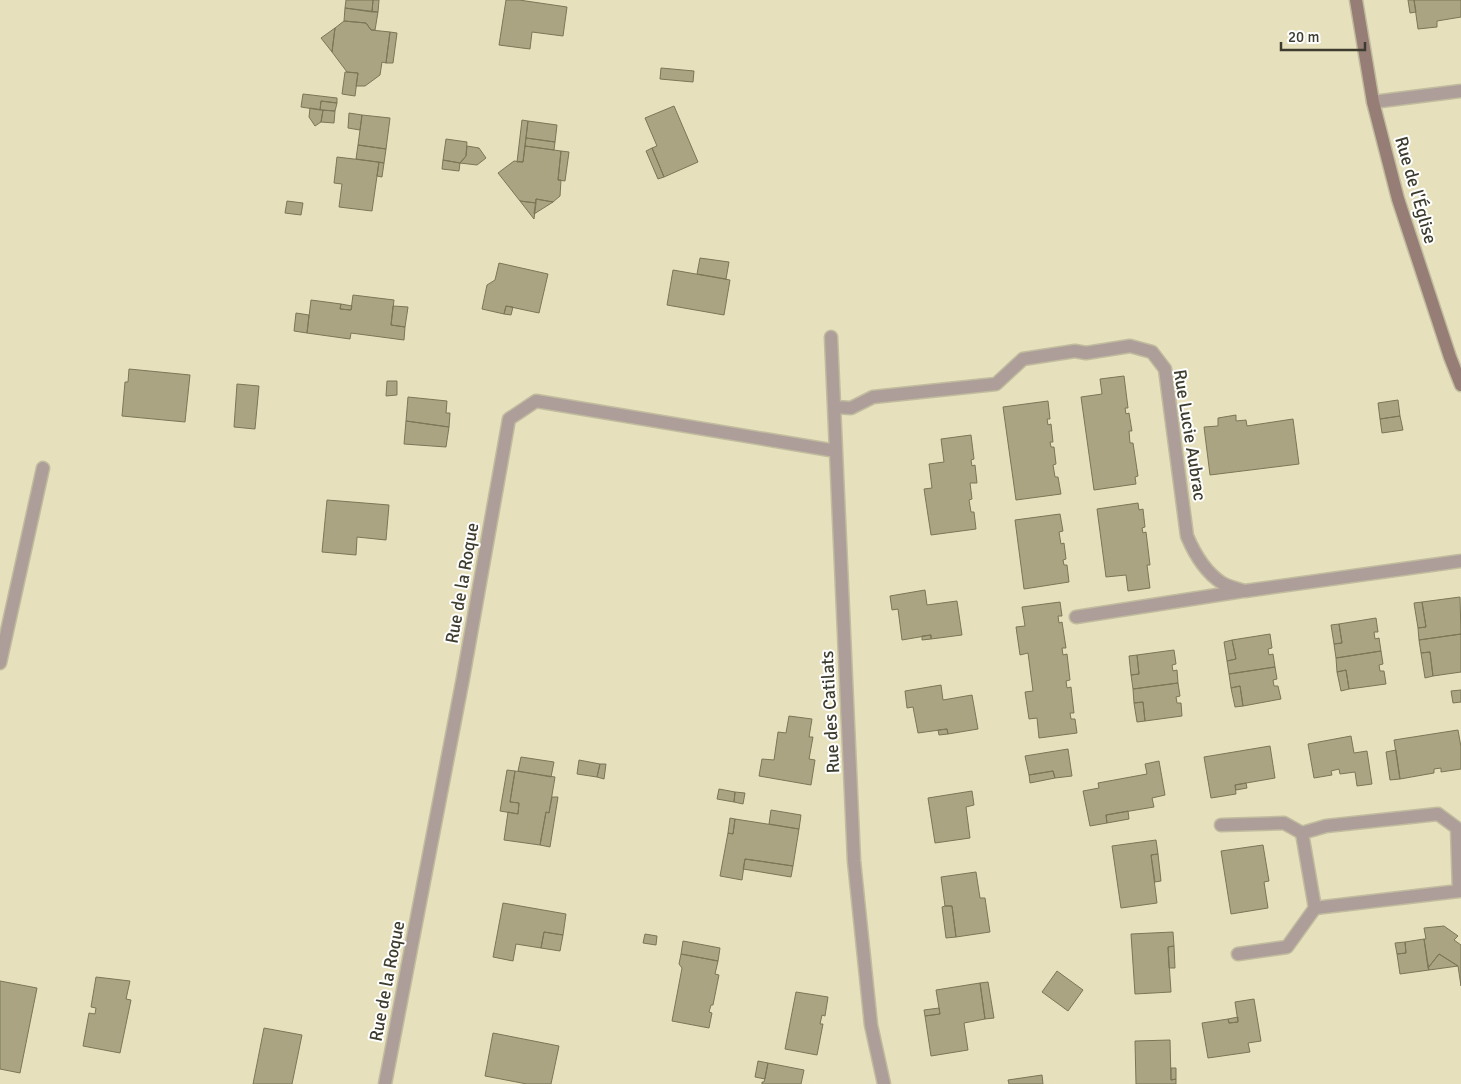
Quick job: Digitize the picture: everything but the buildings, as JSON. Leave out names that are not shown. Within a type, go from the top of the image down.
[{"type":"main road","name":"Rue de l'Église","points":[[1356,0],[1372,102],[1398,199],[1461,385]]},
{"type":"street","points":[[1372,102],[1461,91]]},
{"type":"street","name":"Rue des Catilats","points":[[831,337],[854,861],[871,1025],[884,1084]]},
{"type":"street","name":"Rue Lucie Aubrac","points":[[834,407],[851,408],[873,397],[996,384],[1023,359],[1074,351],[1086,353],[1130,346],[1152,352],[1165,369],[1187,536],[1194,554],[1204,568],[1223,584],[1245,591]]},
{"type":"street","name":"Rue de la Roque","points":[[385,1084],[461,688],[509,419],[536,401],[836,451]]},
{"type":"street","points":[[0,663],[43,468]]},
{"type":"street","name":"Rue Lucie Aubrac","points":[[1076,617],[1461,561]]},
{"type":"street","points":[[1220,825],[1284,822],[1302,833],[1326,826],[1438,814],[1459,827],[1459,891],[1315,908]]},
{"type":"street","points":[[1238,954],[1287,947],[1315,908],[1302,833]]}]
